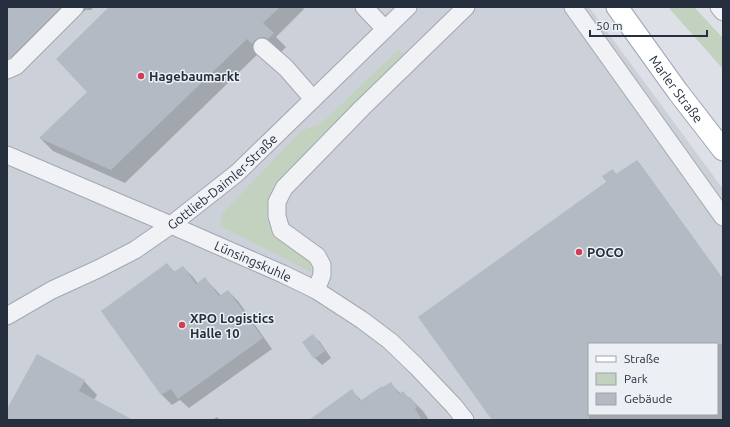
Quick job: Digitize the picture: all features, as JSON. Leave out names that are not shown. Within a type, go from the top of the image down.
[{"type":"main road","name":"Marler Straße","points":[[617,7],[678,92],[723,150]]},
{"type":"street","points":[[7,70],[16,66],[75,7]]},
{"type":"street","points":[[364,7],[385,29]]},
{"type":"street","name":"Gottlieb-Daimler-Straße","points":[[8,315],[52,290],[135,250],[172,225],[237,173],[408,7]]},
{"type":"street","points":[[316,290],[322,275],[322,265],[317,256],[281,230],[277,216],[277,202],[284,188],[362,108],[466,7]]},
{"type":"street","points":[[573,7],[723,217]]},
{"type":"street","points":[[719,7],[723,12]]},
{"type":"street","points":[[262,47],[286,68],[313,99]]},
{"type":"street","name":"Lünsingskuhle","points":[[7,155],[172,225],[316,290],[362,320],[390,341],[454,406],[465,420]]},
{"type":"shaded area","points":[[7,7],[589,7],[723,189],[723,420],[7,420]]},
{"type":"green space","points":[[668,7],[694,7],[723,38],[723,69]]},
{"type":"green space","points":[[398,50],[404,54],[272,187],[266,217],[275,234],[311,263],[311,272],[221,226],[222,214],[301,131],[322,123]]},
{"type":"building","points":[[7,7],[61,7],[10,58],[7,59]]},
{"type":"building","name":"Hagebaumarkt","points":[[109,7],[280,7],[263,23],[274,33],[268,39],[264,37],[258,38],[252,44],[247,39],[111,170],[39,138],[87,92],[56,59]]},
{"type":"building","points":[[637,160],[723,279],[723,344],[588,343],[589,420],[492,420],[418,317],[606,182],[602,176],[613,169],[616,174]]},
{"type":"building","name":"XPO Logistics Halle 10","points":[[167,263],[174,272],[183,266],[196,284],[205,277],[219,296],[228,290],[263,338],[178,399],[171,389],[161,395],[101,311]]},
{"type":"building","points":[[313,334],[325,351],[314,359],[302,342]]},
{"type":"building","points":[[37,354],[85,380],[79,391],[133,420],[7,420],[7,409]]},
{"type":"building","points":[[391,382],[399,394],[403,391],[409,398],[410,397],[417,407],[415,409],[422,420],[309,420],[352,389],[360,401],[382,386],[383,387]]},
{"type":"place","name":"Hagebaumarkt","points":[[141,76]]},
{"type":"place","name":"POCO","points":[[579,252]]},
{"type":"place","name":"XPO Logistics Halle 10","points":[[182,325]]}]
